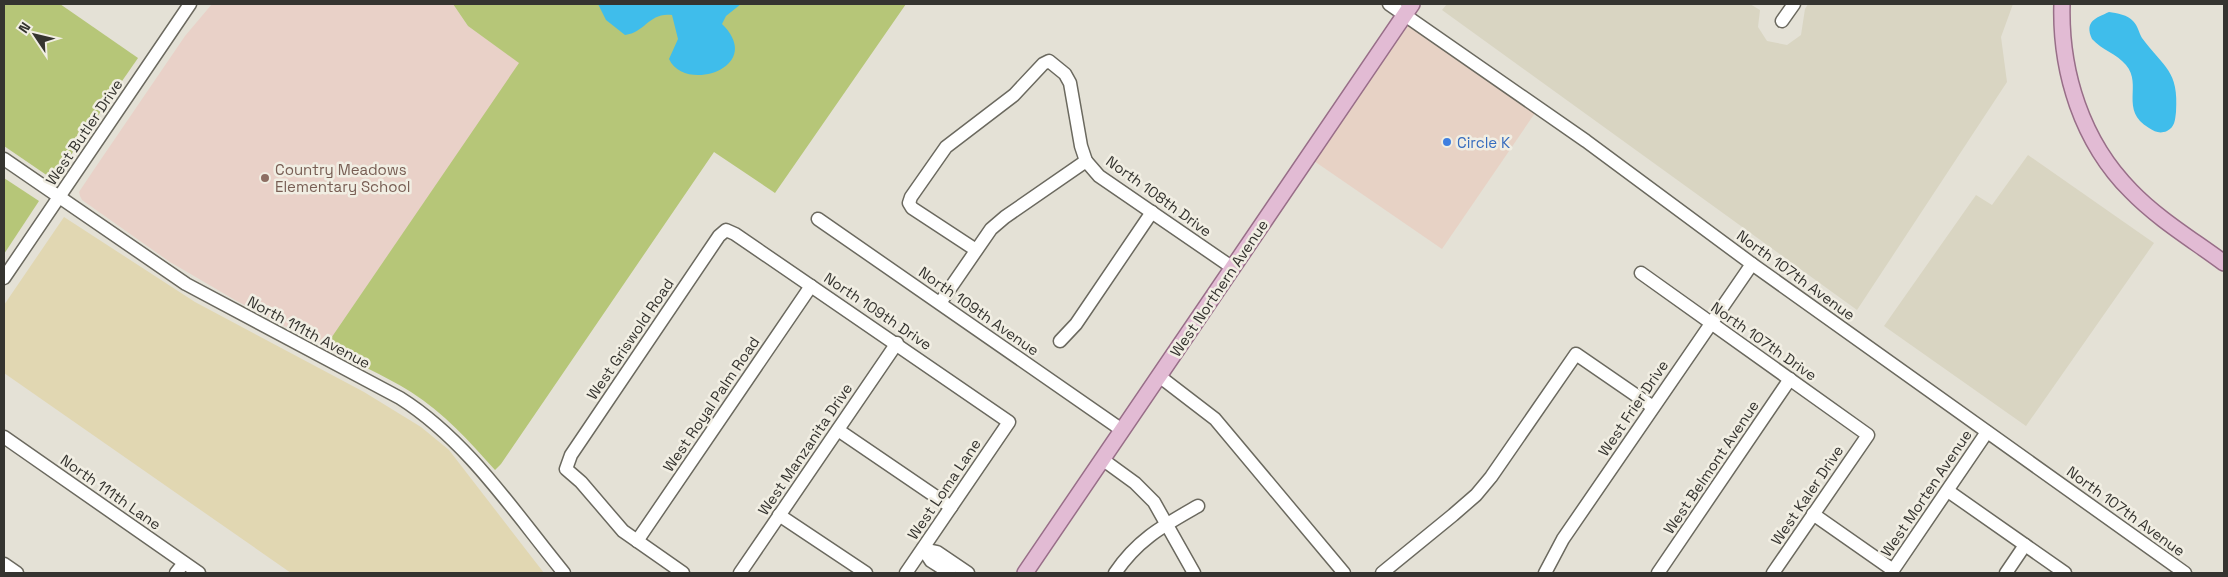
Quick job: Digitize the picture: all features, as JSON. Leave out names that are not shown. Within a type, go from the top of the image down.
[{"type":"main road","points":[[2062,4],[2063,49],[2071,85],[2080,112],[2102,156],[2131,192],[2224,263]]},
{"type":"main road","name":"West Northern Avenue","points":[[1025,573],[1409,9]]},
{"type":"street","name":"West Butler Drive","points":[[4,278],[190,4]]},
{"type":"street","name":"North 107th Avenue","points":[[1389,4],[1409,9],[1752,264],[2185,573]]},
{"type":"street","points":[[1782,21],[1794,4]]},
{"type":"street","name":"North 108th Drive","points":[[976,250],[912,208],[909,203],[911,197],[946,147],[1014,95],[1043,64],[1049,61],[1065,74],[1070,83],[1081,146],[1086,161],[1100,176],[1233,268]]},
{"type":"street","name":"North 111th Avenue","points":[[4,159],[58,198],[201,293],[400,398],[423,414],[462,449],[564,573]]},
{"type":"street","points":[[940,303],[976,250],[991,230],[1005,216],[1086,161]]},
{"type":"street","points":[[1060,341],[1076,324],[1152,212]]},
{"type":"street","name":"North 109th Avenue","points":[[818,219],[1122,430]]},
{"type":"street","name":"North 109th Drive","points":[[726,230],[735,234],[897,343],[1009,422]]},
{"type":"street","name":"West Griswold Road","points":[[637,541],[623,531],[581,482],[566,469],[571,455],[719,236],[726,230]]},
{"type":"street","name":"West Frier Drive","points":[[1545,573],[1563,539],[1752,264]]},
{"type":"street","name":"North 107th Drive","points":[[1641,273],[1868,434]]},
{"type":"street","name":"West Royal Palm Road","points":[[637,541],[811,286]]},
{"type":"street","name":"West Manzanita Drive","points":[[740,573],[897,343]]},
{"type":"street","points":[[1382,573],[1476,495],[1576,354],[1653,407]]},
{"type":"street","points":[[1159,376],[1215,419],[1344,573]]},
{"type":"street","name":"West Belmont Avenue","points":[[1658,573],[1790,379]]},
{"type":"street","name":"West Loma Lane","points":[[906,573],[1009,422]]},
{"type":"street","points":[[838,430],[952,507]]},
{"type":"street","name":"West Morten Avenue","points":[[1892,572],[1987,432]]},
{"type":"street","name":"West Kaler Drive","points":[[1773,573],[1868,434]]},
{"type":"street","name":"North 111th Lane","points":[[4,437],[180,568],[199,573]]},
{"type":"street","points":[[1102,458],[1154,502],[1194,573]]},
{"type":"street","points":[[1948,490],[2065,573]]},
{"type":"street","points":[[1115,573],[1136,545],[1167,523],[1198,506]]},
{"type":"street","points":[[1813,514],[1892,572]]},
{"type":"street","points":[[779,515],[866,573]]},
{"type":"street","points":[[637,541],[678,572]]},
{"type":"street","points":[[2006,573],[2025,545]]},
{"type":"street","points":[[923,549],[931,560],[950,573]]},
{"type":"street","points":[[923,549],[937,552],[968,573]]},
{"type":"street","points":[[4,564],[17,573]]},
{"type":"shaded area","name":"Country Meadows Elementary School","points":[[212,4],[453,4],[468,26],[520,63],[325,347],[235,300],[170,262],[82,200],[80,196],[79,192],[185,36]]},
{"type":"shaded area","points":[[1447,4],[1750,4],[1760,10],[1758,27],[1767,41],[1787,45],[1801,35],[1805,9],[1808,4],[2013,4],[2001,37],[2007,82],[1857,310],[1442,10]]},
{"type":"shaded area","points":[[1406,24],[1535,113],[1442,249],[1314,161]]},
{"type":"shaded area","points":[[2028,155],[2154,243],[2026,426],[1884,326],[1976,195],[1992,205]]},
{"type":"green space","points":[[4,4],[60,4],[138,58],[59,172],[49,176],[4,146]]},
{"type":"green space","points":[[453,4],[906,4],[775,193],[714,152],[501,464],[495,470],[456,428],[423,400],[390,380],[325,347],[519,63],[468,26]]},
{"type":"green space","points":[[4,178],[39,201],[4,254]]},
{"type":"sand","points":[[64,217],[195,302],[364,392],[421,427],[449,450],[544,573],[291,573],[4,373],[4,305]]},
{"type":"water","points":[[598,4],[741,4],[726,16],[722,24],[733,39],[735,53],[729,63],[718,71],[704,75],[690,74],[678,69],[669,59],[678,39],[672,15],[658,16],[638,30],[625,35],[606,20]]},
{"type":"water","points":[[2109,12],[2125,16],[2133,21],[2142,38],[2168,70],[2172,78],[2175,87],[2176,112],[2173,125],[2167,131],[2155,131],[2140,121],[2133,105],[2131,73],[2122,61],[2092,39],[2089,28],[2090,24],[2096,18]]},
{"type":"place","name":"Circle K","points":[[1447,142]]},
{"type":"place","name":"Country Meadows Elementary School","points":[[265,178]]}]
